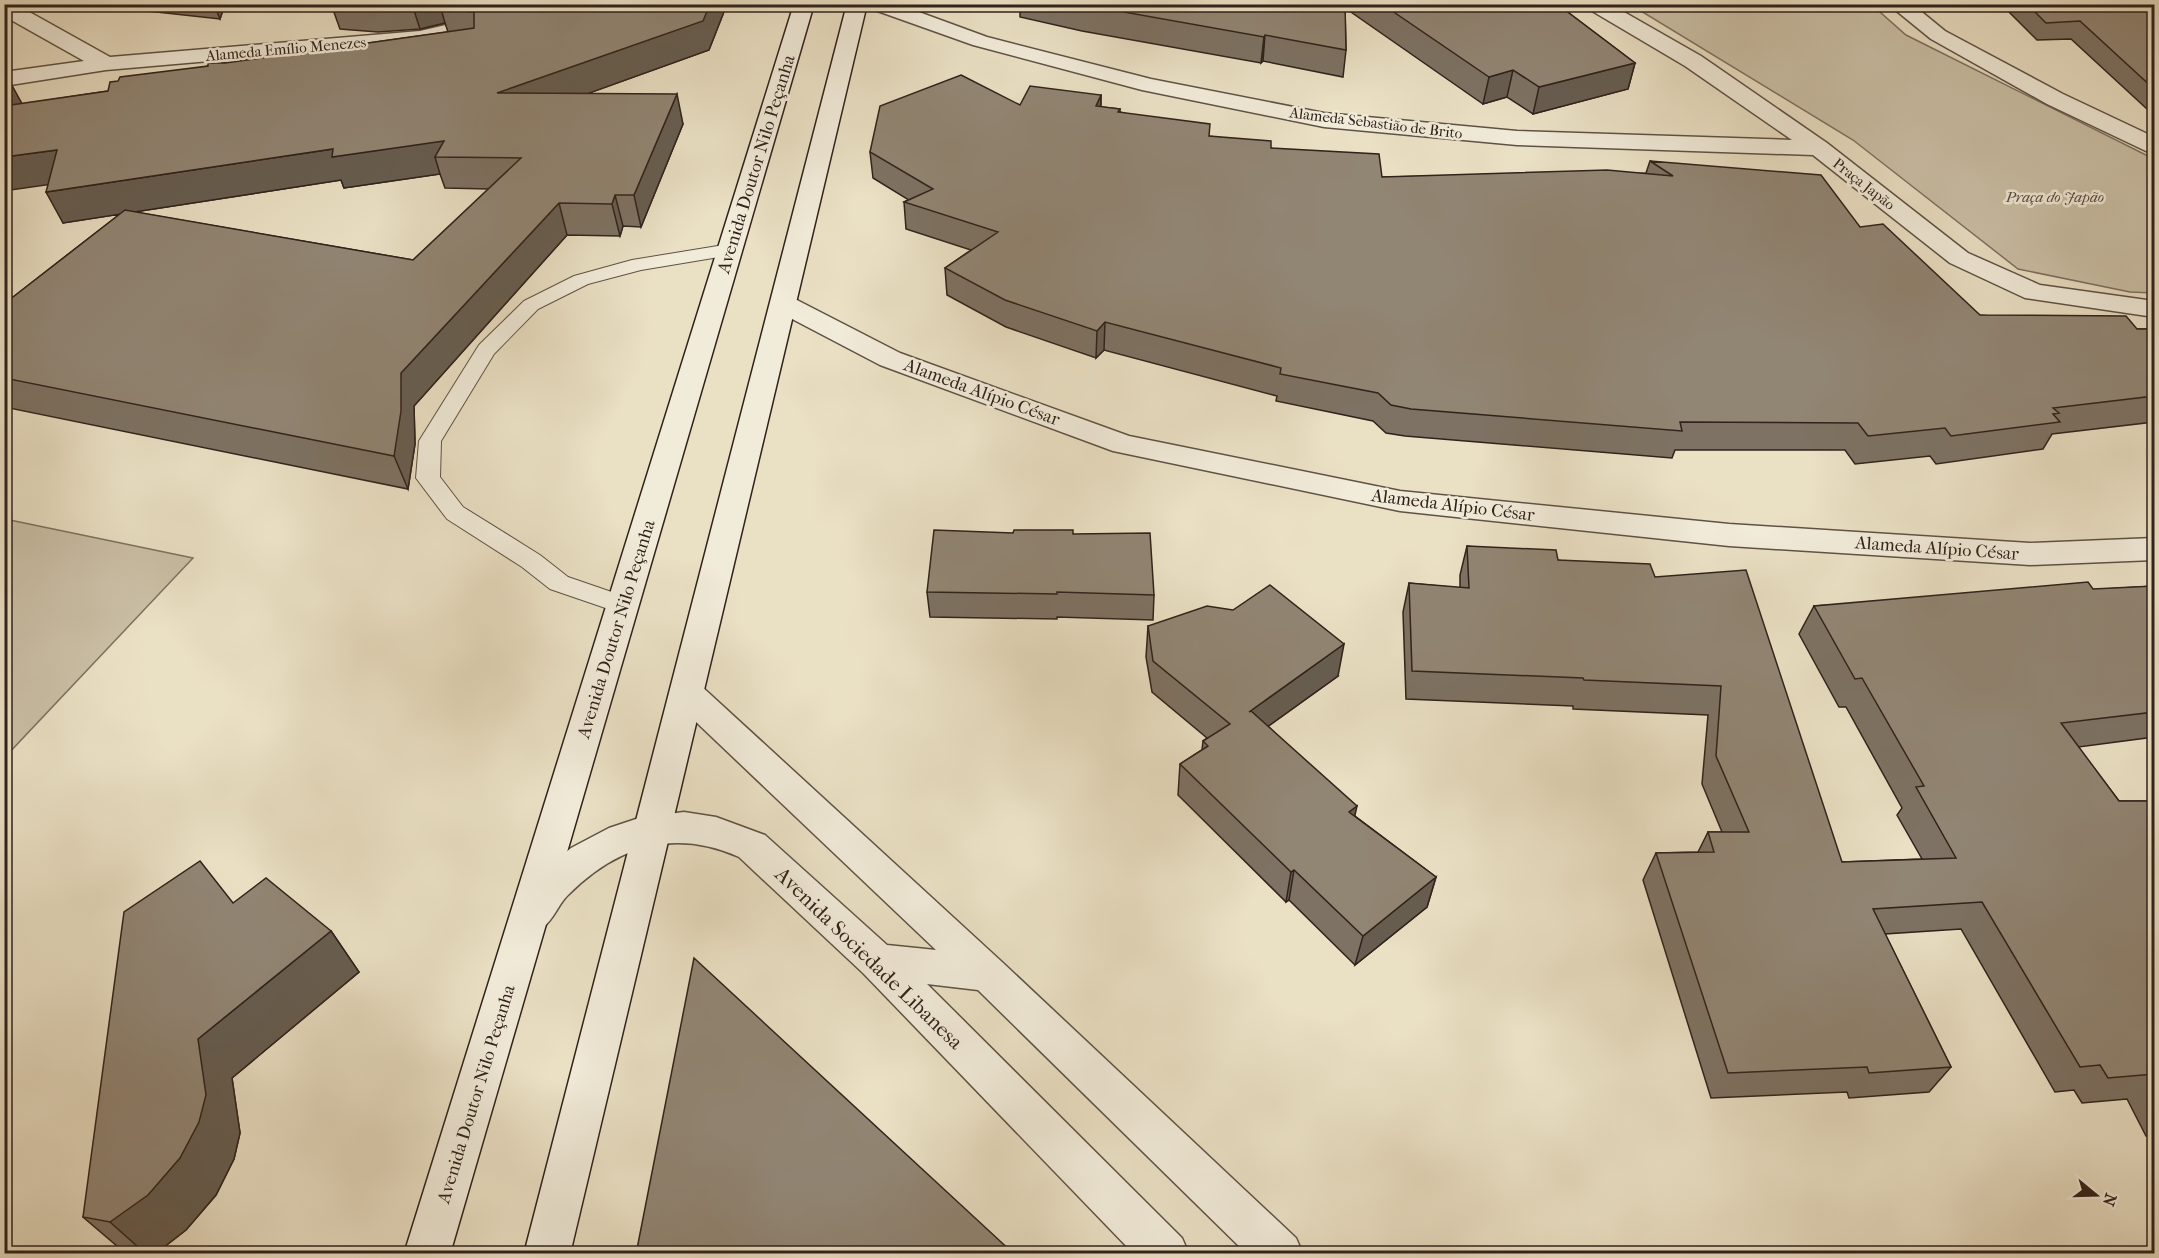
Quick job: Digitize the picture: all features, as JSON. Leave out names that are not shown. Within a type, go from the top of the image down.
[{"type":"street","name":"Alameda Emílio Menezes","points":[[4,79],[106,64],[420,37],[565,4]]},
{"type":"street","name":"Avenida Doutor Nilo Peçanha","points":[[428,1254],[804,4]]},
{"type":"street","points":[[547,1254],[857,4]]},
{"type":"street","name":"Alameda Sebastião de Brito","points":[[876,4],[981,41],[1150,86],[1324,120],[1517,138],[1819,148]]},
{"type":"street","name":"Praça Japão","points":[[1594,4],[1692,61],[1819,148],[1959,258],[2034,292],[2154,309]]},
{"type":"street","points":[[1898,4],[1938,36],[2055,99],[2154,146]]},
{"type":"street","points":[[4,7],[106,64]]},
{"type":"street","name":"Alameda Alípio César","points":[[784,304],[890,358],[1123,444],[1400,501],[1729,536],[2031,554],[2154,549]]},
{"type":"street","points":[[687,693],[988,974],[1280,1254]]},
{"type":"street","name":"Avenida Sociedade Libanesa","points":[[530,916],[552,886],[581,860],[615,842],[652,831],[702,828],[729,835],[752,846],[877,961],[1166,1254]]},
{"type":"street","points":[[877,961],[988,974]]},
{"type":"lane","points":[[623,605],[559,583],[531,561],[455,513],[428,478],[430,441],[486,350],[531,305],[580,280],[639,264],[730,250]]},
{"type":"green space","name":"Praça do Japão","points":[[1631,5],[1872,5],[1906,35],[2154,159],[2154,293],[2130,292],[2018,269],[1853,140]]},
{"type":"green space","points":[[4,519],[193,558],[5,757]]},
{"type":"building","points":[[461,4],[710,4],[703,21],[497,93],[677,94],[634,195],[615,195],[612,204],[559,203],[401,373],[401,411],[394,456],[4,378],[4,304],[125,210],[413,260],[521,158],[435,157],[444,141],[332,157],[333,149],[46,192],[57,150],[4,157],[4,106],[108,91],[110,82],[118,81],[120,77],[208,66],[208,63],[225,63],[474,28],[474,12],[441,9]]},
{"type":"building","points":[[1079,4],[1345,4],[1346,50],[1265,35],[1264,37]]},
{"type":"building","points":[[1382,4],[1557,4],[1635,63],[1539,87],[1513,70],[1489,77]]},
{"type":"building","points":[[2027,4],[2154,4],[2154,89],[2080,21],[2046,23]]},
{"type":"building","points":[[961,75],[1020,105],[1030,86],[1101,95],[1096,106],[1120,109],[1118,112],[1210,124],[1209,136],[1271,141],[1271,148],[1379,154],[1382,177],[1607,170],[1673,176],[1650,161],[1821,175],[1860,227],[1883,224],[1980,315],[2126,316],[2137,329],[2154,329],[2154,396],[2053,408],[2059,413],[2053,414],[2060,422],[1951,436],[1945,428],[1868,436],[1858,423],[1680,422],[1682,431],[1411,409],[1391,405],[1378,393],[1280,374],[1281,368],[1105,322],[1097,331],[1005,300],[945,268],[998,232],[904,202],[933,189],[870,152],[880,106]]},
{"type":"building","points":[[10,82],[4,100],[4,83]]},
{"type":"building","points":[[934,530],[1013,533],[1014,530],[1073,530],[1073,534],[1150,533],[1154,595],[927,592]]},
{"type":"building","points":[[1467,546],[1556,550],[1558,560],[1650,564],[1655,577],[1746,570],[1842,862],[1956,858],[1916,787],[1924,786],[1862,678],[1855,679],[1814,606],[2088,582],[2093,589],[2154,586],[2154,712],[2061,723],[2119,801],[2154,801],[2154,1074],[2108,1078],[2100,1065],[2080,1067],[1982,902],[1873,909],[1951,1067],[1869,1073],[1867,1067],[1728,1073],[1656,853],[1714,852],[1708,832],[1749,832],[1716,756],[1721,686],[1412,671],[1409,583],[1469,588]]},
{"type":"building","points":[[1270,585],[1344,644],[1249,712],[1251,711],[1357,806],[1349,812],[1436,877],[1363,936],[1294,870],[1291,872],[1180,764],[1208,746],[1203,741],[1230,724],[1153,661],[1148,626],[1207,606],[1233,610]]},
{"type":"building","points":[[200,861],[233,903],[266,878],[331,931],[198,1039],[206,1095],[199,1122],[180,1158],[148,1195],[110,1222],[83,1217],[124,912]]},
{"type":"building","points":[[694,958],[1014,1254],[636,1254]]}]
